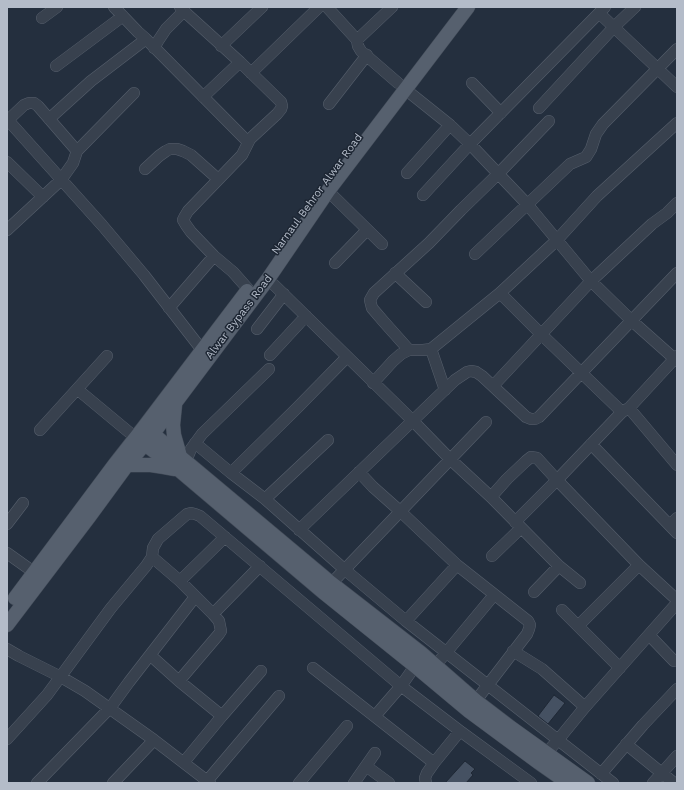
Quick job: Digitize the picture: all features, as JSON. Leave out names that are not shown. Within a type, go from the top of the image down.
[{"type":"main road","name":"Narnaul Behror Alwar Road","points":[[144,436],[202,350],[265,266],[322,183],[374,117],[402,86],[456,7]]},
{"type":"main road","name":"Alwar Bypass Road","points":[[7,609],[115,464],[144,436],[175,402],[268,279],[402,86],[468,7]]},
{"type":"main road","points":[[175,402],[173,424],[174,440],[182,463]]},
{"type":"main road","name":"Alwar Bypass Road","points":[[7,624],[127,466],[144,436]]},
{"type":"main road","points":[[144,436],[182,463],[327,588],[414,666],[472,706],[542,758],[568,783]]},
{"type":"main road","points":[[127,466],[151,465],[164,467],[182,463]]},
{"type":"main road","points":[[327,588],[435,666],[472,706]]},
{"type":"main road","points":[[542,758],[588,783]]},
{"type":"street","points":[[42,18],[57,7]]},
{"type":"street","points":[[114,7],[248,142]]},
{"type":"street","points":[[221,46],[262,7]]},
{"type":"street","points":[[251,73],[319,7]]},
{"type":"street","points":[[327,7],[357,40],[361,51],[450,125],[470,144],[527,204],[591,281],[632,321],[676,358],[557,480],[492,556]]},
{"type":"street","points":[[357,40],[392,7]]},
{"type":"street","points":[[539,108],[614,27],[635,7]]},
{"type":"street","points":[[154,48],[166,29],[186,10],[221,46],[240,62],[281,102],[282,106],[278,114],[253,135],[242,155],[188,211],[184,220],[191,232],[214,256],[233,272],[248,289]]},
{"type":"street","points":[[423,195],[470,144],[602,10],[614,27],[677,87]]},
{"type":"street","points":[[56,66],[123,16]]},
{"type":"street","points":[[49,119],[91,81],[146,39]]},
{"type":"street","points":[[475,254],[570,164],[586,157],[591,149],[596,134],[603,124],[677,49]]},
{"type":"street","points":[[329,104],[367,55]]},
{"type":"street","points":[[203,97],[240,62]]},
{"type":"street","points":[[472,83],[501,113]]},
{"type":"street","points":[[7,230],[61,180],[73,163],[76,151],[134,93]]},
{"type":"street","points":[[76,151],[38,106],[34,104],[29,103],[24,105],[7,120],[102,225],[202,350]]},
{"type":"street","points":[[409,350],[372,308],[371,297],[499,173],[550,121]]},
{"type":"street","points":[[373,383],[401,354],[409,350],[431,349],[500,293],[557,240],[597,196],[677,123]]},
{"type":"street","points":[[407,173],[450,125]]},
{"type":"street","points":[[145,169],[166,151],[170,149],[177,149],[191,155],[218,179]]},
{"type":"street","points":[[7,162],[43,197]]},
{"type":"street","points":[[328,191],[382,244]]},
{"type":"street","points":[[493,386],[591,281],[652,224],[667,213],[677,203]]},
{"type":"street","points":[[335,264],[367,230]]},
{"type":"street","points":[[169,308],[214,256]]},
{"type":"street","points":[[395,273],[426,302]]},
{"type":"street","points":[[299,530],[462,374],[471,371],[476,372],[526,417],[535,419],[539,417],[677,273]]},
{"type":"street","points":[[268,279],[450,459],[491,497],[559,566],[580,583]]},
{"type":"street","points":[[500,293],[582,373],[625,410],[677,465]]},
{"type":"street","points":[[257,329],[284,294]]},
{"type":"street","points":[[270,355],[306,316]]},
{"type":"street","points":[[431,349],[444,390]]},
{"type":"street","points":[[40,430],[107,356]]},
{"type":"street","points":[[231,472],[347,357]]},
{"type":"street","points":[[182,463],[202,434],[269,369]]},
{"type":"street","points":[[77,389],[144,436]]},
{"type":"street","points":[[327,588],[486,422]]},
{"type":"street","points":[[265,499],[328,440]]},
{"type":"street","points":[[195,443],[265,499],[344,569],[406,621],[613,783]]},
{"type":"street","points":[[591,444],[675,525]]},
{"type":"street","points":[[491,497],[519,467],[534,456],[540,460],[557,480],[639,565],[677,601],[542,758]]},
{"type":"street","points":[[359,472],[373,487],[457,565],[525,618],[530,625],[527,634],[472,706]]},
{"type":"street","points":[[7,524],[23,503]]},
{"type":"street","points":[[7,739],[37,707],[61,677],[91,635],[146,566],[152,557],[153,548],[158,540],[187,514],[195,514],[200,516],[260,566],[401,686],[527,782]]},
{"type":"street","points":[[180,581],[225,537]]},
{"type":"street","points":[[7,553],[35,573]]},
{"type":"street","points":[[152,557],[180,581],[213,614],[220,626],[221,631],[219,634],[179,681]]},
{"type":"street","points":[[406,621],[457,565]]},
{"type":"street","points":[[578,626],[639,565]]},
{"type":"street","points":[[213,614],[260,566]]},
{"type":"street","points":[[534,592],[559,566]]},
{"type":"street","points":[[435,666],[494,595]]},
{"type":"street","points":[[37,783],[110,708],[195,597]]},
{"type":"street","points":[[562,610],[620,668]]},
{"type":"street","points":[[649,635],[674,661]]},
{"type":"street","points":[[7,649],[61,677],[110,708],[184,762],[208,782],[279,696]]},
{"type":"street","points":[[513,651],[542,669],[585,707]]},
{"type":"street","points":[[150,655],[222,716]]},
{"type":"street","points":[[374,716],[401,686],[414,666]]},
{"type":"street","points":[[313,668],[434,763]]},
{"type":"street","points":[[184,762],[261,670]]},
{"type":"street","points":[[600,774],[677,689]]},
{"type":"street","points":[[299,783],[347,726]]},
{"type":"street","points":[[426,783],[425,778],[427,773],[460,731]]},
{"type":"street","points":[[117,782],[154,740]]},
{"type":"street","points":[[626,744],[674,783]]},
{"type":"street","points":[[354,783],[375,753]]},
{"type":"street","points":[[653,783],[677,756]]},
{"type":"street","points":[[366,766],[389,783]]},
{"type":"building","points":[[554,695],[565,703],[548,724],[538,716]]},
{"type":"building","points":[[465,761],[475,769],[471,773],[473,775],[466,783],[445,783]]}]
